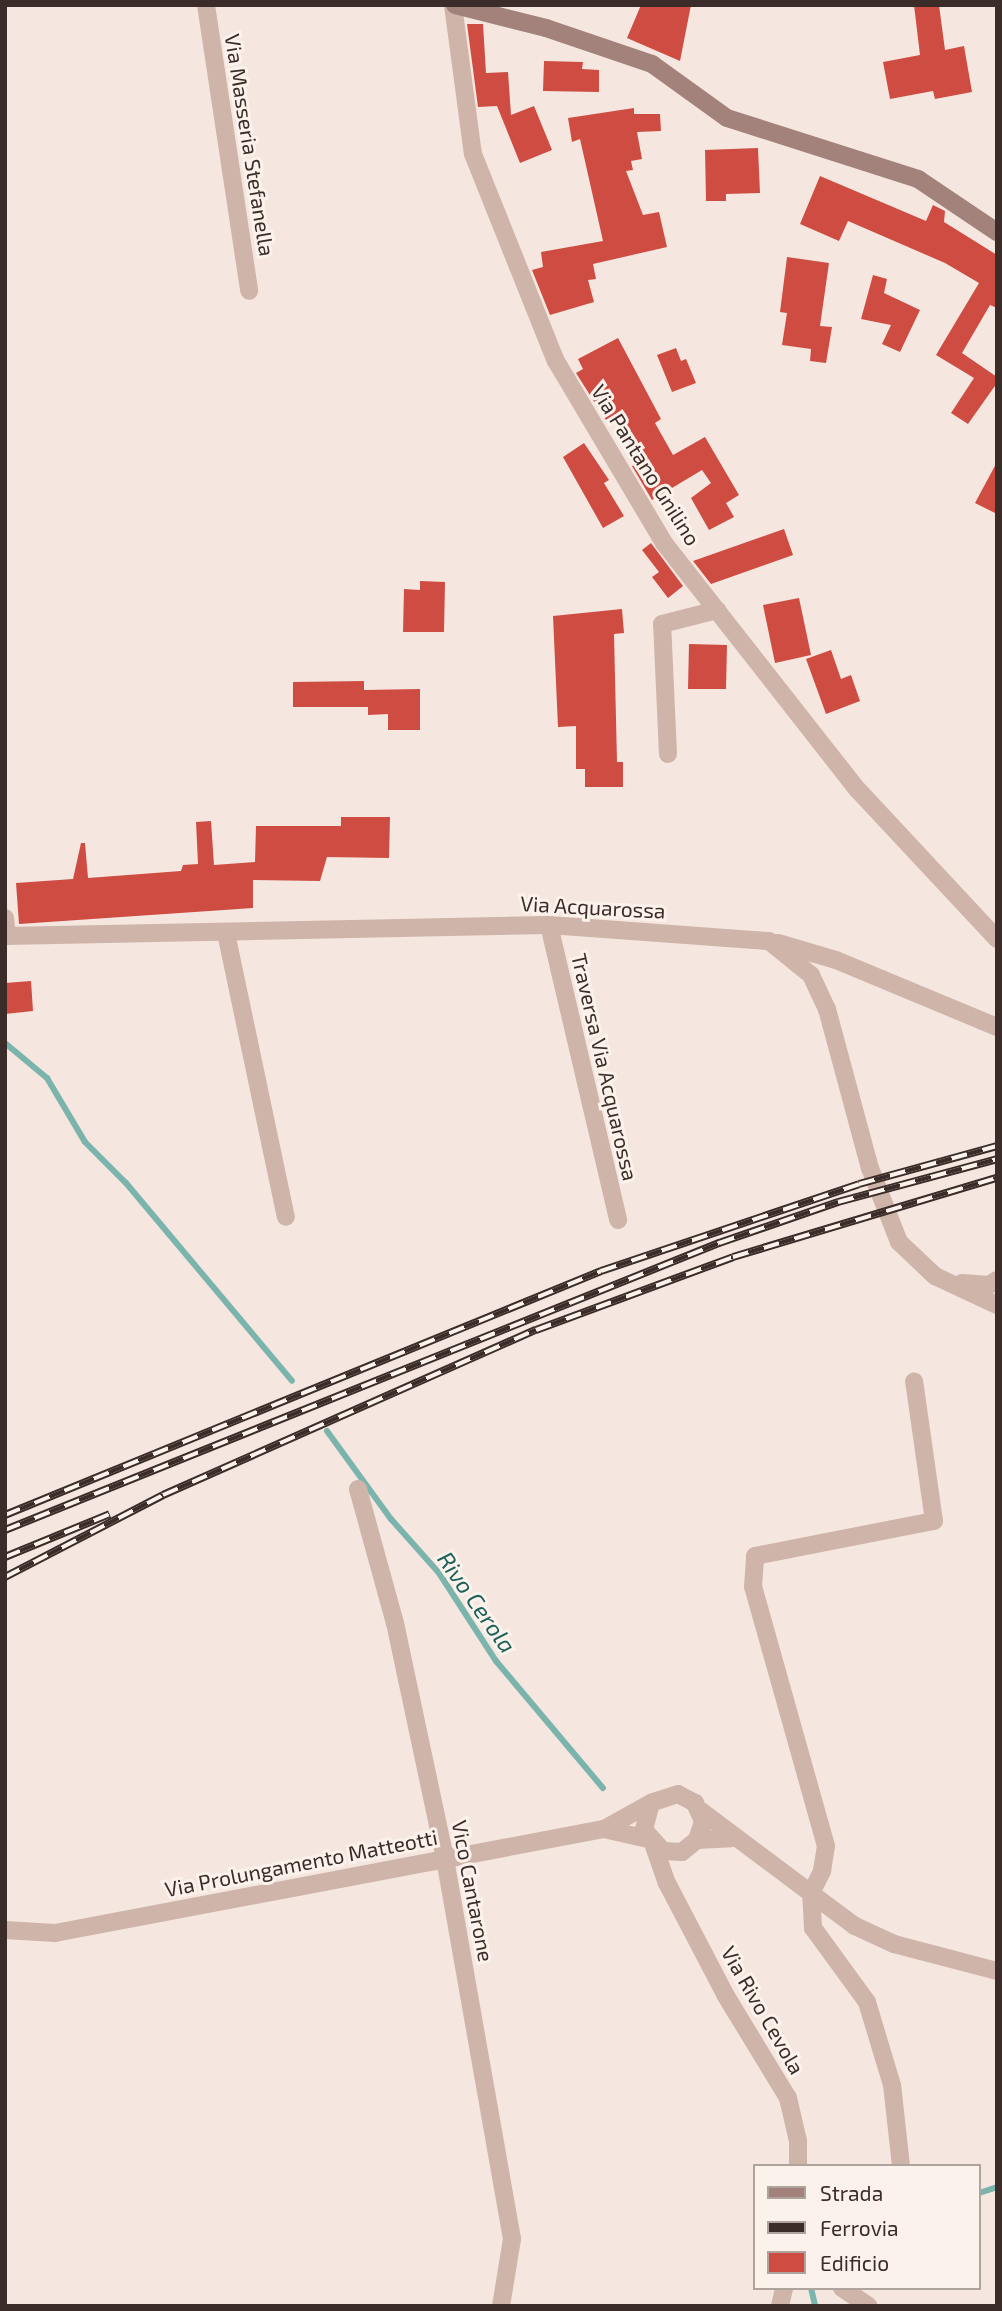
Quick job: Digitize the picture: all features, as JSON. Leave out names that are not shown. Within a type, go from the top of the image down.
[{"type":"main road","points":[[454,5],[546,28],[652,64],[727,118],[918,178],[997,232]]},
{"type":"street","name":"Via Masseria Stefanella","points":[[206,5],[249,291]]},
{"type":"street","name":"Via Pantano Gnilino","points":[[454,5],[472,154],[556,361],[664,543],[858,790],[997,939]]},
{"type":"street","points":[[668,754],[662,624],[717,610]]},
{"type":"street","name":"Via Acquarossa","points":[[6,930],[226,933],[549,925],[769,941],[836,960],[997,1027]]},
{"type":"street","name":"Traversa Via Acquarossa","points":[[549,925],[618,1220]]},
{"type":"street","points":[[226,933],[286,1217]]},
{"type":"street","points":[[769,941],[811,975],[827,1009],[870,1168],[899,1242],[935,1276],[958,1283],[997,1305]]},
{"type":"street","points":[[958,1283],[989,1284],[997,1280]]},
{"type":"street","points":[[901,2164],[892,2085],[867,2002],[813,1928],[811,1893],[822,1871],[825,1846],[753,1587],[755,1556],[934,1521],[914,1381]]},
{"type":"street","name":"Vico Cantarone","points":[[358,1489],[395,1623],[444,1859],[512,2239],[501,2306]]},
{"type":"street","name":"Via Prolungamento Matteotti","points":[[5,1930],[55,1933],[604,1829],[651,1803],[678,1794],[731,1838],[855,1926],[894,1944],[997,1971]]},
{"type":"street","points":[[651,1803],[643,1821],[651,1843]]},
{"type":"street","points":[[667,1883],[694,1844],[701,1811]]},
{"type":"street","name":"Via Prolungamento Matteotti","points":[[604,1829],[651,1843],[672,1853],[694,1844],[731,1838]]},
{"type":"street","name":"Via Rivo Cevola","points":[[651,1843],[667,1883],[726,1996],[788,2098],[798,2141],[798,2164]]},
{"type":"street","points":[[845,2290],[869,2306]]},
{"type":"building","points":[[641,5],[691,5],[680,61],[627,38]]},
{"type":"building","points":[[914,5],[939,5],[945,50],[964,46],[972,92],[935,99],[933,91],[890,99],[883,62],[920,55]]},
{"type":"building","points":[[467,24],[483,24],[486,73],[508,72],[511,115],[534,106],[552,150],[520,163],[497,106],[478,107]]},
{"type":"building","points":[[544,61],[583,62],[582,69],[599,70],[599,92],[543,91]]},
{"type":"building","points":[[634,108],[634,114],[660,114],[661,131],[637,132],[642,159],[631,161],[633,170],[626,171],[643,215],[659,212],[667,247],[593,264],[596,279],[588,280],[594,302],[550,315],[532,270],[543,267],[541,252],[603,241],[580,139],[572,142],[568,118]]},
{"type":"building","points":[[758,148],[760,193],[726,194],[726,201],[706,201],[705,150]]},
{"type":"building","points":[[820,176],[926,221],[933,205],[945,211],[944,222],[997,255],[997,308],[990,305],[962,353],[997,377],[997,383],[968,424],[951,413],[974,378],[936,355],[979,283],[945,263],[848,221],[839,241],[800,224]]},
{"type":"building","points":[[787,257],[829,263],[820,326],[832,327],[826,363],[810,361],[811,349],[782,345],[787,313],[780,312]]},
{"type":"building","points":[[873,275],[887,279],[884,293],[920,310],[900,352],[882,344],[891,325],[861,319]]},
{"type":"building","points":[[618,338],[661,419],[655,423],[673,455],[705,437],[739,495],[726,503],[734,517],[709,530],[691,498],[711,483],[702,470],[652,500],[632,466],[640,462],[618,420],[609,425],[576,373],[583,369],[578,359]]},
{"type":"building","points":[[676,348],[681,361],[686,359],[696,383],[672,392],[657,355]]},
{"type":"building","points":[[584,443],[609,480],[604,483],[624,516],[603,528],[563,457]]},
{"type":"building","points":[[997,462],[997,514],[975,503]]},
{"type":"building","points":[[784,529],[793,555],[711,584],[693,561]]},
{"type":"building","points":[[651,543],[683,586],[668,598],[652,577],[659,572],[642,550]]},
{"type":"building","points":[[420,581],[445,582],[444,632],[403,632],[404,589],[420,590]]},
{"type":"building","points":[[799,598],[811,655],[775,663],[763,605]]},
{"type":"building","points":[[622,609],[624,633],[614,634],[617,762],[623,762],[623,787],[585,787],[585,769],[576,769],[576,726],[558,727],[553,616]]},
{"type":"building","points":[[689,644],[727,645],[726,689],[688,689]]},
{"type":"building","points":[[831,650],[841,679],[851,675],[860,701],[826,714],[806,659]]},
{"type":"building","points":[[364,681],[364,690],[420,689],[420,730],[388,730],[388,714],[368,715],[368,707],[293,707],[293,682]]},
{"type":"building","points":[[341,817],[390,817],[389,858],[327,857],[320,881],[253,880],[253,908],[19,924],[16,883],[73,879],[81,843],[85,843],[88,878],[181,871],[183,865],[198,864],[196,822],[211,821],[214,865],[255,862],[256,826],[341,826]]},
{"type":"building","points":[[31,981],[33,1011],[5,1014],[5,983]]},
{"type":"waterway","name":"Rivo Cerola","points":[[5,1043],[47,1078],[85,1142],[126,1183],[292,1381]]},
{"type":"waterway","name":"Rivo Cerola","points":[[327,1431],[391,1519],[439,1573],[496,1661],[603,1788]]},
{"type":"waterway","points":[[981,2192],[997,2187]]},
{"type":"waterway","name":"Rivo Cerola","points":[[811,2290],[815,2306]]},
{"type":"railway","points":[[5,1515],[601,1271],[859,1184],[997,1146]]},
{"type":"railway","points":[[5,1530],[719,1243],[838,1202],[997,1159]]},
{"type":"railway","points":[[5,1577],[163,1495],[536,1330],[733,1257],[997,1178]]},
{"type":"railway","points":[[5,1557],[110,1514]]}]
